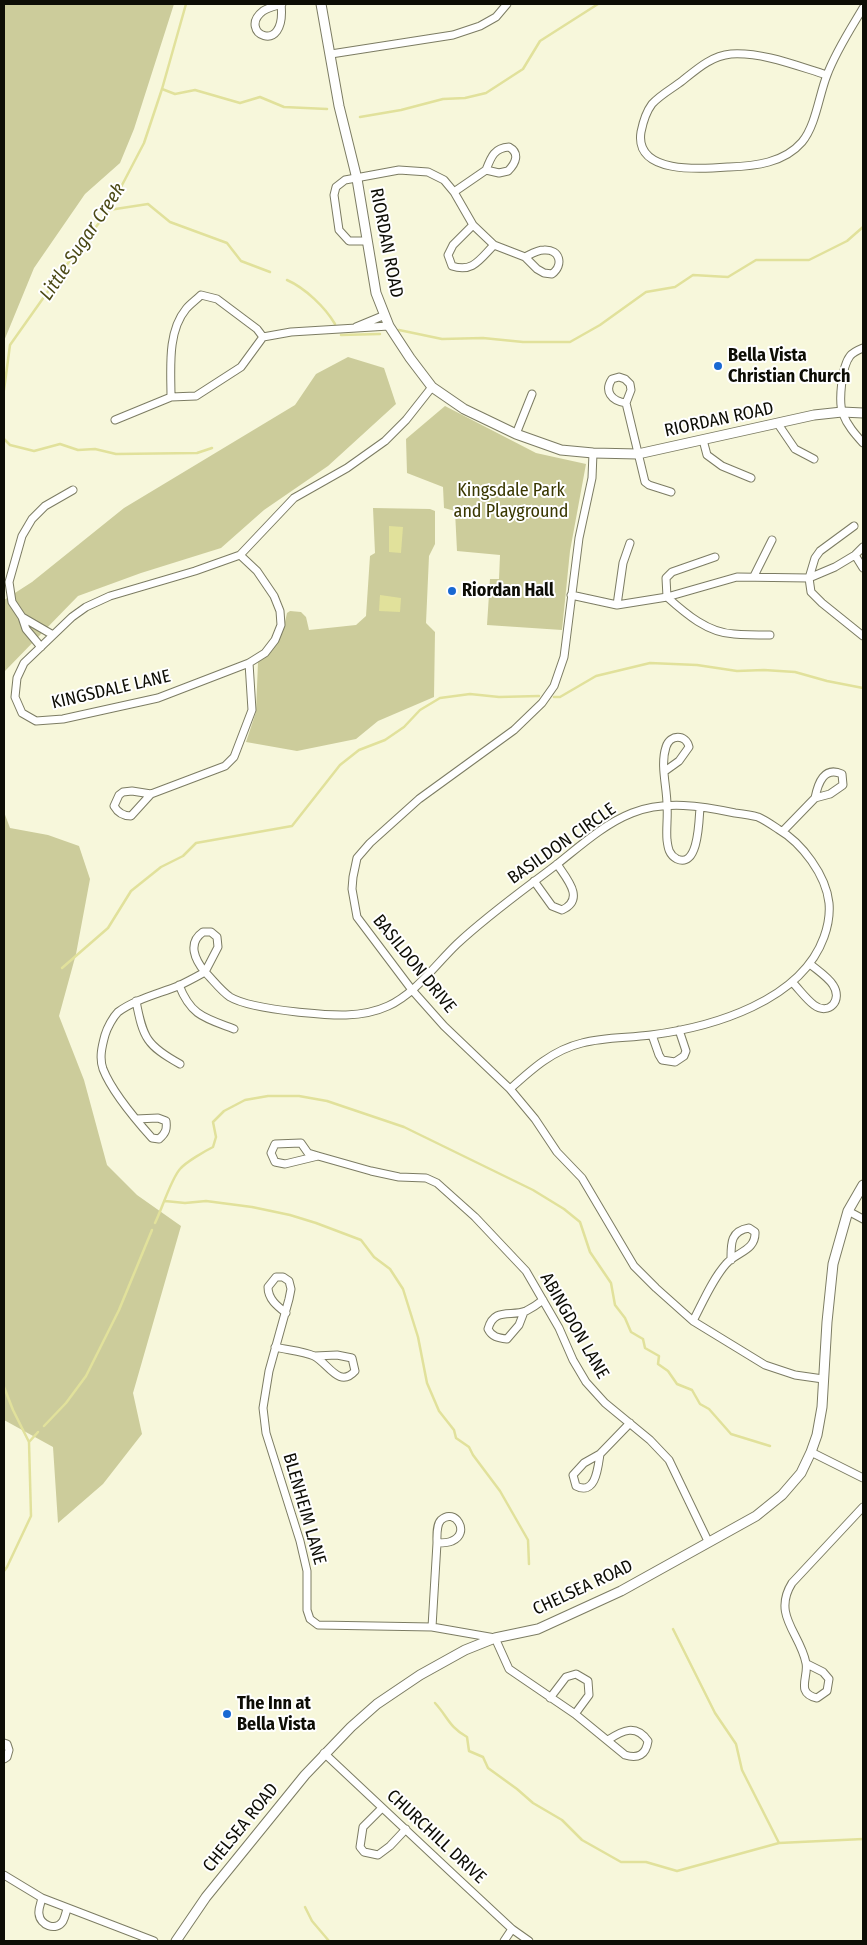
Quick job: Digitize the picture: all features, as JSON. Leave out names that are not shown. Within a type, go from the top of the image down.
[{"type":"street","points":[[281,4],[282,14],[279,29],[274,35],[269,37],[262,35],[255,26],[258,17],[268,8],[281,4]]},
{"type":"street","name":"RIORDAN ROAD","points":[[321,4],[340,106],[357,179],[376,292],[389,326],[432,387],[464,409],[516,434],[561,450],[593,453],[638,454],[814,415],[842,412],[863,413]]},
{"type":"street","points":[[331,54],[454,35],[480,26],[496,17],[508,4]]},
{"type":"street","points":[[827,75],[788,63],[752,55],[722,56],[705,62],[653,103],[643,122],[641,144],[646,154],[668,166],[711,169],[756,166],[771,162],[794,150],[803,140],[815,114],[827,75],[844,39],[863,8],[860,4]]},
{"type":"street","points":[[454,192],[486,170],[492,154],[496,150],[502,147],[514,149],[517,155],[516,161],[508,171],[499,173],[486,170]]},
{"type":"street","points":[[366,240],[349,241],[339,230],[334,195],[336,187],[345,180],[399,170],[428,172],[444,180],[454,192],[473,225],[494,245],[525,257],[544,273],[552,274],[557,270],[559,264],[559,257],[555,252],[546,249],[525,257]]},
{"type":"street","points":[[473,225],[453,245],[448,256],[452,266],[462,270],[472,267],[494,245]]},
{"type":"street","points":[[171,397],[171,354],[177,326],[186,309],[201,295],[217,300],[257,329],[263,337]]},
{"type":"street","points":[[355,327],[385,315]]},
{"type":"street","points":[[115,420],[171,397],[196,396],[241,367],[263,337],[291,332],[389,326]]},
{"type":"street","points":[[863,348],[849,357],[845,366],[841,394],[842,412],[849,426],[863,443]]},
{"type":"street","name":"KINGSDALE LANE","points":[[240,555],[263,579],[274,596],[280,611],[281,624],[276,640],[264,653],[249,662],[158,698],[77,716],[36,721],[22,713],[15,697],[17,678],[24,663],[72,617],[86,607],[110,596],[195,571],[240,555],[294,498],[347,468],[385,441],[406,420],[432,387]]},
{"type":"street","points":[[516,434],[532,394]]},
{"type":"street","points":[[626,403],[645,482],[671,492]]},
{"type":"street","points":[[778,424],[795,449],[814,459]]},
{"type":"street","points":[[703,440],[707,455],[722,466],[751,478]]},
{"type":"street","name":"BASILDON DRIVE","points":[[593,453],[592,478],[579,538],[564,656],[554,686],[542,703],[514,730],[418,799],[391,822],[358,858],[352,889],[357,917],[412,990],[444,1026],[510,1089],[535,1119],[557,1152],[582,1178],[634,1266],[693,1321],[765,1365],[794,1375],[823,1379]]},
{"type":"street","points":[[41,647],[26,629],[22,617],[12,602],[9,582],[22,536],[32,519],[45,506],[73,490]]},
{"type":"street","points":[[854,526],[820,551],[815,558],[810,578],[812,592],[822,603],[863,636]]},
{"type":"street","points":[[754,576],[772,540]]},
{"type":"street","points":[[617,605],[622,563],[630,543]]},
{"type":"street","points":[[571,595],[617,605],[667,597],[737,577],[810,578],[835,567],[854,555],[863,546]]},
{"type":"street","points":[[854,555],[863,568]]},
{"type":"street","points":[[715,557],[672,572],[666,578],[667,597],[684,612],[718,631],[733,634],[770,635]]},
{"type":"street","points":[[22,617],[53,636]]},
{"type":"street","points":[[151,794],[132,791],[123,792],[118,795],[114,806],[117,811],[126,816],[131,816],[151,794],[225,766],[234,757],[252,710],[249,662]]},
{"type":"street","points":[[665,771],[679,761],[689,747],[687,741],[682,737],[675,737],[666,747],[665,771],[668,850],[673,857],[686,860],[695,848],[700,807]]},
{"type":"street","points":[[783,831],[815,798],[821,779],[827,772],[836,771],[842,774],[843,785],[838,790],[815,798]]},
{"type":"street","name":"BASILDON CIRCLE","points":[[205,972],[218,947],[217,937],[212,932],[203,932],[197,936],[193,943],[196,962],[205,972],[230,997],[255,1006],[309,1014],[347,1016],[386,1007],[401,999],[412,990],[456,946],[501,906],[587,840],[611,824],[633,813],[667,806],[700,807],[758,817],[783,831],[806,854],[816,868],[828,896],[830,907],[827,929],[819,950],[810,964],[792,982],[772,996],[741,1012],[679,1030],[652,1035],[583,1042],[560,1050],[536,1065],[510,1089]]},
{"type":"street","points":[[534,881],[552,906],[562,910],[568,907],[573,902],[573,890],[557,864]]},
{"type":"street","points":[[792,982],[814,1005],[826,1009],[831,1008],[837,996],[832,984],[810,964]]},
{"type":"street","points":[[136,1119],[114,1088],[103,1068],[101,1052],[107,1030],[117,1013],[136,1001],[179,985],[205,972]]},
{"type":"street","points":[[179,985],[186,1001],[202,1017],[234,1028]]},
{"type":"street","points":[[136,1001],[141,1025],[150,1045],[158,1052],[180,1064]]},
{"type":"street","points":[[652,1035],[662,1060],[674,1062],[684,1056],[686,1051],[679,1030]]},
{"type":"street","name":"ABINGDON LANE","points":[[318,1156],[285,1164],[275,1162],[271,1153],[275,1144],[301,1143],[308,1152],[371,1171],[399,1177],[426,1178],[437,1183],[476,1217],[526,1271],[544,1300],[559,1328],[572,1360],[586,1382],[605,1403],[630,1423],[669,1460],[708,1541]]},
{"type":"street","name":"CHELSEA ROAD","points":[[176,1941],[206,1897],[264,1823],[324,1753],[377,1704],[465,1650],[495,1638],[538,1629],[621,1591],[756,1516],[782,1495],[801,1472],[817,1435],[822,1407],[827,1322],[833,1264],[848,1210],[863,1185]]},
{"type":"street","points":[[848,1210],[863,1218]]},
{"type":"street","points":[[693,1321],[726,1263],[752,1246],[755,1232],[749,1228],[740,1229],[734,1235],[730,1260]]},
{"type":"street","name":"BLENHEIM LANE","points":[[286,1313],[277,1306],[268,1293],[268,1287],[276,1277],[284,1277],[289,1281],[291,1289],[286,1313],[269,1371],[263,1408],[266,1433],[300,1541],[307,1571],[307,1610],[310,1619],[318,1624],[332,1626],[432,1627],[495,1638]]},
{"type":"street","points":[[524,1312],[519,1325],[507,1339],[490,1333],[488,1329],[490,1322],[496,1317],[504,1313],[524,1312],[544,1300]]},
{"type":"street","points":[[275,1347],[314,1356],[346,1356],[352,1358],[356,1370],[350,1376],[344,1378],[337,1375],[314,1356]]},
{"type":"street","points":[[600,1454],[596,1476],[592,1485],[582,1489],[576,1486],[573,1475],[584,1463],[600,1454],[630,1423]]},
{"type":"street","points":[[811,1452],[863,1478]]},
{"type":"street","points":[[807,1664],[823,1672],[829,1679],[826,1691],[817,1698],[810,1696],[806,1692],[804,1685],[807,1664],[785,1615],[787,1591],[792,1583],[863,1507]]},
{"type":"street","points":[[432,1627],[436,1543]]},
{"type":"street","points":[[495,1638],[509,1669],[576,1714],[625,1754],[634,1757],[645,1752],[648,1741],[639,1732],[633,1730],[623,1731],[608,1740]]},
{"type":"street","points":[[550,1698],[566,1677],[576,1674],[588,1681],[589,1694],[576,1714]]},
{"type":"street","points":[[4,1742],[9,1750],[7,1757],[4,1758]]},
{"type":"street","name":"CHURCHILL DRIVE","points":[[324,1753],[512,1929],[529,1941]]},
{"type":"street","points":[[382,1808],[363,1827],[360,1847],[364,1852],[378,1854],[390,1846],[406,1829]]},
{"type":"street","points":[[4,1875],[42,1898],[154,1941]]},
{"type":"street","points":[[42,1898],[38,1912],[41,1920],[47,1926],[55,1926],[62,1922],[67,1909]]},
{"type":"street","points":[[504,1941],[512,1929]]},
{"type":"green space","points":[[4,4],[174,4],[134,129],[120,163],[85,194],[34,268],[4,341]]},
{"type":"green space","points":[[348,357],[384,368],[396,404],[328,466],[264,510],[221,548],[141,573],[78,596],[4,672],[4,600],[32,582],[124,508],[295,405],[316,374]]},
{"type":"green space","name":"Kingsdale Park and Playground","points":[[445,406],[536,453],[586,464],[570,551],[562,630],[487,625],[490,579],[499,579],[500,555],[457,551],[455,511],[444,508],[443,487],[407,473],[406,439]]},
{"type":"green space","points":[[373,508],[430,509],[435,511],[435,544],[429,556],[426,623],[435,632],[434,697],[378,721],[356,739],[297,751],[246,742],[256,712],[258,662],[278,641],[287,613],[290,611],[301,612],[306,617],[309,630],[356,625],[366,616],[370,556],[375,553]]},
{"type":"green space","points":[[4,812],[10,828],[48,835],[79,846],[90,879],[76,954],[59,1016],[84,1080],[107,1165],[137,1195],[181,1226],[133,1393],[142,1434],[103,1484],[58,1523],[53,1447],[4,1420]]},
{"type":"shaded area","points":[[389,526],[403,527],[401,553],[389,552]]},
{"type":"shaded area","points":[[380,595],[401,598],[400,612],[379,611]]},
{"type":"waterway","name":"Little Sugar Creek","points":[[4,390],[10,345],[68,263],[109,210],[144,143],[162,89],[186,4]]},
{"type":"waterway","points":[[360,117],[401,110],[443,99],[465,98],[486,93],[523,69],[540,41],[598,4]]},
{"type":"waterway","points":[[162,89],[175,94],[195,90],[240,103],[260,97],[284,107],[327,109]]},
{"type":"waterway","points":[[109,210],[148,204],[170,222],[227,243],[241,261],[270,272]]},
{"type":"waterway","points":[[399,330],[442,339],[483,338],[523,342],[570,342],[600,325],[646,292],[675,287],[693,275],[728,277],[756,260],[809,260],[847,241],[863,227]]},
{"type":"waterway","points":[[287,280],[301,288],[314,299],[335,324]]},
{"type":"waterway","points":[[341,335],[380,334]]},
{"type":"waterway","points":[[4,439],[10,445],[34,451],[60,444],[78,450],[95,449],[116,454],[197,453],[212,448]]},
{"type":"waterway","points":[[554,697],[560,697],[596,676],[650,663],[697,665],[737,671],[795,672],[863,688]]},
{"type":"waterway","points":[[62,968],[108,928],[131,891],[161,867],[183,856],[196,843],[292,826],[340,765],[359,750],[385,740],[404,727],[420,710],[440,698],[470,694],[499,697],[539,696]]},
{"type":"waterway","points":[[155,1223],[170,1187],[180,1169],[213,1147],[216,1137],[213,1122],[224,1111],[245,1100],[268,1096],[299,1096],[327,1101],[404,1127],[533,1190],[564,1209],[580,1222],[590,1252],[611,1283],[615,1305],[625,1318],[631,1332],[643,1339],[645,1348],[659,1356],[658,1364],[668,1371],[677,1384],[692,1390],[700,1404],[709,1409],[731,1434],[770,1446]]},
{"type":"waterway","points":[[165,1201],[185,1203],[206,1201],[252,1207],[290,1215],[361,1240],[374,1257],[390,1269],[403,1289],[418,1337],[427,1383],[439,1411],[454,1430],[456,1438],[469,1447],[500,1491],[528,1540],[529,1564]]},
{"type":"waterway","points":[[44,1426],[66,1403],[86,1376],[119,1310],[152,1230]]},
{"type":"waterway","name":"Little Sugar Creek","points":[[4,1387],[29,1442],[31,1516],[4,1571]]},
{"type":"waterway","points":[[29,1442],[38,1432]]},
{"type":"waterway","points":[[673,1629],[715,1713],[736,1744],[742,1770],[779,1843]]},
{"type":"waterway","points":[[435,1703],[452,1726],[467,1737],[469,1751],[483,1757],[488,1768],[533,1803],[562,1820],[582,1840],[621,1862],[646,1862],[677,1871],[779,1843],[863,1839]]},
{"type":"waterway","points":[[305,1907],[312,1921],[329,1941]]},
{"type":"place","name":"Bella Vista Christian Church","points":[[718,366]]},
{"type":"place","name":"Riordan Hall","points":[[452,591]]},
{"type":"place","name":"The Inn at Bella Vista","points":[[227,1714]]}]
